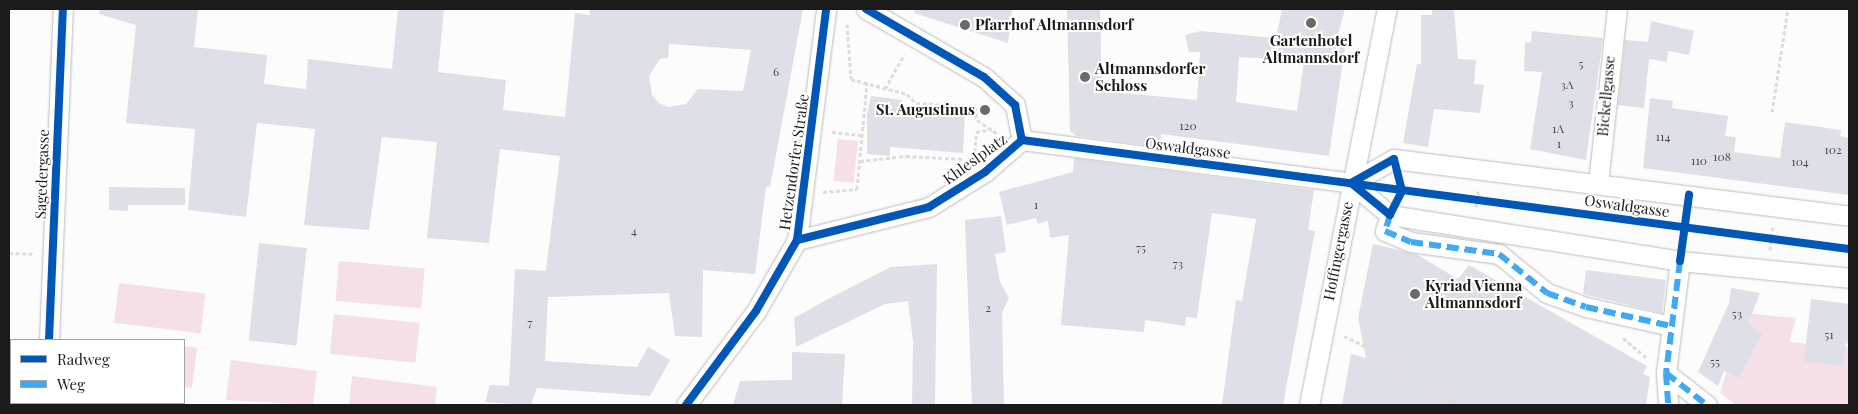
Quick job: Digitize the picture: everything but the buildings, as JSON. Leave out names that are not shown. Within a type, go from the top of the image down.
[{"type":"street","name":"Sagedergasse","points":[[49,339],[63,9]]},
{"type":"street","points":[[866,9],[984,77],[1014,105]]},
{"type":"street","name":"Hoffingergasse","points":[[1309,405],[1351,183],[1387,9]]},
{"type":"street","name":"Bickellgasse","points":[[1598,183],[1617,9]]},
{"type":"street","name":"Hetzendorfer Straße","points":[[686,405],[756,310],[797,240],[812,130],[834,12]]},
{"type":"street","name":"Khleslplatz","points":[[797,240],[929,208],[1017,146],[1014,105]]},
{"type":"street","name":"Oswaldgasse","points":[[1017,146],[1351,183],[1394,159],[1481,168],[1849,216]]},
{"type":"street","points":[[1351,183],[1390,215],[1680,261],[1849,278]]},
{"type":"street","points":[[1390,215],[1385,231],[1411,242],[1499,254],[1547,293],[1586,307],[1671,326]]},
{"type":"street","points":[[1668,405],[1666,373],[1680,261]]},
{"type":"street","points":[[1666,373],[1707,405]]},
{"type":"path","points":[[1772,112],[1788,9]]},
{"type":"path","points":[[834,12],[849,32],[848,73],[851,80],[908,94],[916,103],[975,107],[977,120],[993,128],[1017,146]]},
{"type":"path","points":[[885,89],[914,37]]},
{"type":"path","points":[[805,191],[850,193],[857,189],[866,83]]},
{"type":"path","points":[[860,161],[906,156],[970,159],[976,132],[993,128],[1014,105]]},
{"type":"path","points":[[812,130],[861,135]]},
{"type":"path","points":[[1473,229],[1481,168]]},
{"type":"path","points":[[1467,198],[1486,201]]},
{"type":"path","points":[[1768,270],[1776,206]]},
{"type":"path","points":[[1762,238],[1782,240]]},
{"type":"path","points":[[1324,326],[1393,360],[1459,405]]},
{"type":"shaded area","points":[[838,139],[858,141],[854,183],[834,181]]},
{"type":"shaded area","points":[[339,261],[425,268],[421,308],[336,301]]},
{"type":"shaded area","points":[[119,283],[205,294],[200,333],[114,323]]},
{"type":"shaded area","points":[[1744,313],[1796,318],[1789,342],[1849,347],[1849,405],[1736,405],[1720,393]]},
{"type":"shaded area","points":[[334,314],[420,323],[415,363],[330,354]]},
{"type":"shaded area","points":[[185,346],[197,348],[192,388],[185,387]]},
{"type":"shaded area","points":[[231,360],[317,371],[313,405],[226,400]]},
{"type":"shaded area","points":[[352,376],[437,387],[435,405],[349,405]]},
{"type":"marked path","points":[[1390,215],[1385,231],[1411,242],[1499,254],[1547,293],[1586,307],[1671,326]]},
{"type":"marked path","points":[[1680,261],[1666,373],[1707,405]]},
{"type":"marked path","points":[[1666,373],[1668,405]]},
{"type":"cycle path","points":[[49,339],[63,9]]},
{"type":"cycle path","points":[[686,405],[756,311],[797,240],[826,9]]},
{"type":"cycle path","points":[[866,9],[984,77],[1015,105],[1022,140]]},
{"type":"cycle path","points":[[1022,140],[1849,249]]},
{"type":"cycle path","points":[[797,240],[929,207],[985,172],[1022,140]]},
{"type":"cycle path","points":[[1394,159],[1402,191],[1390,215],[1351,183],[1394,159]]},
{"type":"cycle path","points":[[1680,261],[1689,195]]},
{"type":"place","name":"Gartenhotel Altmannsdorf","points":[[1311,23]]},
{"type":"place","name":"Pfarrhof Altmannsdorf","points":[[965,25]]},
{"type":"place","name":"Altmannsdorfer Schloss","points":[[1085,77]]},
{"type":"place","name":"St. Augustinus","points":[[985,110]]},
{"type":"place","name":"Kyriad Vienna Altmannsdorf","points":[[1415,294]]}]
